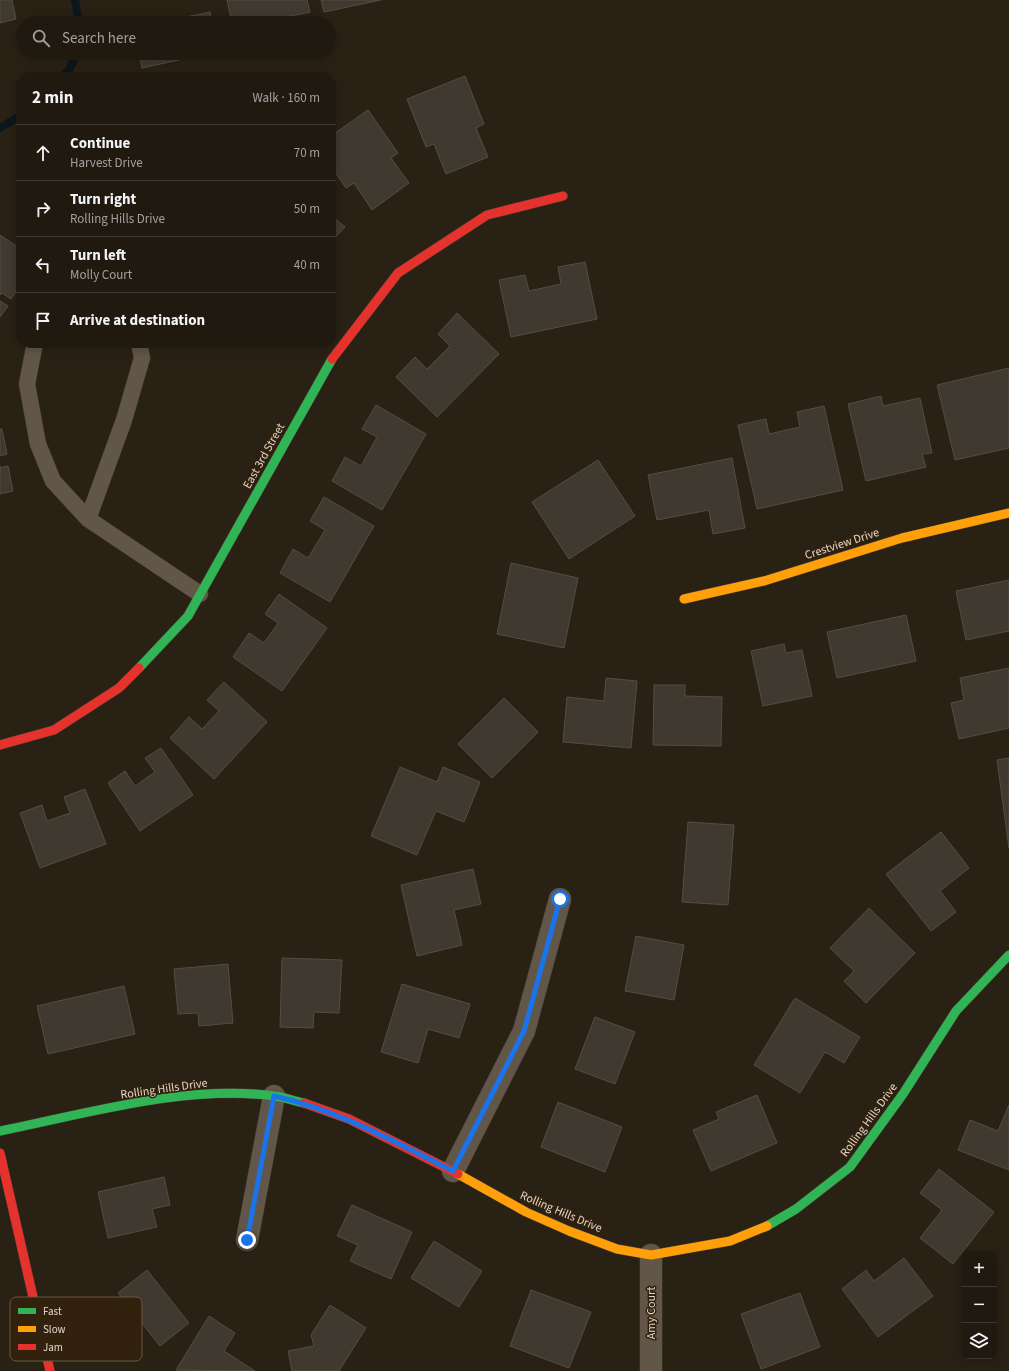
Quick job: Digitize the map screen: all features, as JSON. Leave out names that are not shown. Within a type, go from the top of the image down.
[{"type":"street","name":"East 3rd Street","points":[[0,745],[54,730],[119,688],[188,616],[333,358],[398,273],[487,216],[563,196]]},
{"type":"street","name":"Crestview Drive","points":[[684,599],[764,581],[902,538],[1009,514]]},
{"type":"street","points":[[453,1171],[524,1031],[560,899]]},
{"type":"street","name":"Rolling Hills Drive","points":[[0,1131],[148,1101],[187,1095],[225,1093],[274,1096],[305,1103],[349,1119],[453,1171],[526,1212],[569,1231],[617,1248],[650,1255],[730,1241],[764,1228],[796,1209],[850,1167],[903,1094],[956,1011],[1009,955]]},
{"type":"street","points":[[247,1240],[274,1096]]},
{"type":"street","points":[[0,1152],[33,1297]]},
{"type":"street","name":"Amy Court","points":[[650,1255],[651,1371]]},
{"type":"street","points":[[48,1361],[50,1371]]},
{"type":"lane","points":[[34,348],[27,384],[38,444],[53,481],[88,519],[200,594]]},
{"type":"lane","points":[[88,519],[124,420],[142,358],[140,348]]},
{"type":"building","points":[[0,0],[12,0],[16,19],[0,23]]},
{"type":"building","points":[[227,0],[307,0],[310,12],[291,16],[230,16]]},
{"type":"building","points":[[321,0],[381,0],[324,12]]},
{"type":"building","points":[[210,12],[211,16],[191,16]]},
{"type":"building","points":[[140,60],[179,60],[142,68]]},
{"type":"building","points":[[465,76],[484,124],[476,128],[488,157],[446,174],[434,144],[426,147],[407,99]]},
{"type":"building","points":[[368,110],[398,153],[391,158],[409,183],[372,210],[354,183],[346,188],[336,173],[336,132]]},
{"type":"building","points":[[336,219],[345,227],[336,237]]},
{"type":"building","points":[[0,235],[16,246],[16,292],[11,299],[2,293],[0,295]]},
{"type":"building","points":[[585,262],[597,319],[511,337],[499,280],[525,275],[529,291],[561,284],[558,267]]},
{"type":"building","points":[[0,301],[8,306],[0,317]]},
{"type":"building","points":[[457,313],[499,354],[437,417],[396,377],[415,357],[427,369],[450,346],[438,334]]},
{"type":"building","points":[[1009,368],[1009,448],[955,460],[937,385]]},
{"type":"building","points":[[881,396],[883,406],[920,398],[932,453],[922,454],[926,467],[866,481],[848,404]]},
{"type":"building","points":[[376,405],[426,434],[382,510],[332,481],[345,457],[361,466],[377,437],[362,429]]},
{"type":"building","points":[[824,406],[843,490],[757,509],[738,425],[766,419],[769,434],[800,427],[797,412]]},
{"type":"building","points":[[0,429],[2,429],[7,454],[0,456]]},
{"type":"building","points":[[732,458],[745,528],[713,534],[709,510],[657,520],[648,475]]},
{"type":"building","points":[[598,460],[635,516],[569,559],[532,502]]},
{"type":"building","points":[[8,466],[13,491],[0,494],[0,468]]},
{"type":"building","points":[[324,497],[374,526],[330,602],[280,573],[293,549],[308,558],[325,530],[310,521]]},
{"type":"building","points":[[511,563],[578,578],[564,648],[497,634]]},
{"type":"building","points":[[1009,580],[1009,631],[966,640],[956,591]]},
{"type":"building","points":[[279,594],[327,628],[282,691],[233,657],[249,633],[264,643],[278,623],[265,614]]},
{"type":"building","points":[[906,615],[916,661],[837,678],[827,632]]},
{"type":"building","points":[[784,644],[786,653],[802,650],[812,696],[763,706],[751,651]]},
{"type":"building","points":[[1009,668],[1009,728],[959,739],[951,703],[964,700],[960,678]]},
{"type":"building","points":[[606,678],[637,681],[631,748],[563,742],[567,697],[604,701]]},
{"type":"building","points":[[224,682],[267,722],[214,779],[170,738],[189,717],[202,729],[219,711],[207,700]]},
{"type":"building","points":[[654,685],[685,685],[685,696],[722,697],[721,746],[653,745]]},
{"type":"building","points":[[504,698],[538,732],[492,778],[458,744]]},
{"type":"building","points":[[161,748],[193,795],[140,831],[108,783],[125,771],[135,786],[155,772],[145,758]]},
{"type":"building","points":[[1009,758],[1009,848],[997,760]]},
{"type":"building","points":[[400,767],[437,782],[443,767],[480,782],[464,822],[436,811],[417,855],[371,836]]},
{"type":"building","points":[[85,789],[106,844],[40,868],[20,813],[42,805],[47,821],[70,813],[64,797]]},
{"type":"building","points":[[688,822],[734,825],[728,905],[682,902]]},
{"type":"building","points":[[941,832],[969,868],[940,891],[956,912],[931,931],[886,874]]},
{"type":"building","points":[[473,869],[481,904],[454,910],[462,945],[417,956],[401,885]]},
{"type":"building","points":[[869,908],[915,953],[866,1003],[844,981],[854,971],[830,948]]},
{"type":"building","points":[[636,936],[684,945],[674,1000],[625,991]]},
{"type":"building","points":[[282,958],[342,960],[339,1013],[314,1012],[313,1028],[280,1027]]},
{"type":"building","points":[[228,964],[233,1023],[199,1026],[198,1013],[178,1014],[174,969]]},
{"type":"building","points":[[402,984],[470,1004],[459,1038],[428,1029],[418,1063],[381,1052]]},
{"type":"building","points":[[124,986],[135,1034],[48,1054],[37,1006]]},
{"type":"building","points":[[795,998],[860,1037],[844,1063],[825,1052],[800,1093],[754,1065]]},
{"type":"building","points":[[595,1017],[635,1032],[615,1084],[575,1069]]},
{"type":"building","points":[[757,1095],[777,1143],[711,1171],[693,1130],[719,1119],[716,1112]]},
{"type":"building","points":[[558,1102],[622,1127],[605,1172],[541,1147]]},
{"type":"building","points":[[1009,1105],[1009,1170],[958,1150],[970,1120],[998,1131]]},
{"type":"building","points":[[939,1169],[994,1212],[963,1251],[961,1251],[961,1254],[953,1264],[920,1238],[942,1210],[920,1193]]},
{"type":"building","points":[[164,1177],[170,1205],[152,1209],[157,1227],[108,1238],[98,1192]]},
{"type":"building","points":[[352,1205],[412,1232],[391,1279],[350,1261],[358,1245],[337,1236]]},
{"type":"building","points":[[434,1241],[482,1271],[459,1307],[411,1278]]},
{"type":"building","points":[[904,1258],[933,1296],[878,1337],[842,1289],[866,1270],[874,1281]]},
{"type":"building","points":[[147,1270],[189,1323],[160,1346],[142,1323],[142,1297],[121,1297],[118,1293]]},
{"type":"building","points":[[531,1290],[591,1312],[569,1368],[510,1346]]},
{"type":"building","points":[[800,1293],[820,1347],[761,1369],[741,1314]]},
{"type":"building","points":[[330,1305],[366,1328],[339,1371],[292,1371],[288,1351],[314,1346],[311,1335]]},
{"type":"building","points":[[209,1316],[235,1333],[224,1351],[255,1371],[176,1370]]},
{"type":"waterway","points":[[75,0],[78,16]]},
{"type":"waterway","points":[[67,72],[74,60]]},
{"type":"waterway","points":[[0,128],[16,118]]},
{"type":"traffic: fast","points":[[139,668],[188,616],[332,359]]},
{"type":"traffic: fast","points":[[767,1226],[796,1209],[850,1167],[903,1094],[956,1011],[1009,955]]},
{"type":"traffic: fast","points":[[0,1131],[101,1109],[171,1097],[241,1093],[282,1097],[304,1103]]},
{"type":"traffic: slow","points":[[684,599],[764,581],[902,538],[1009,513]]},
{"type":"traffic: slow","points":[[458,1174],[526,1212],[569,1231],[617,1249],[651,1255],[730,1241],[767,1226]]},
{"type":"traffic: jam","points":[[332,359],[398,273],[487,215],[563,196]]},
{"type":"traffic: jam","points":[[0,745],[54,730],[119,688],[139,668]]},
{"type":"traffic: jam","points":[[304,1103],[349,1119],[458,1174]]},
{"type":"traffic: jam","points":[[0,1153],[33,1297]]},
{"type":"traffic: jam","points":[[48,1361],[50,1371]]},
{"type":"route","points":[[247,1240],[274,1096],[305,1103],[349,1119],[453,1171],[524,1031],[560,899]]}]
